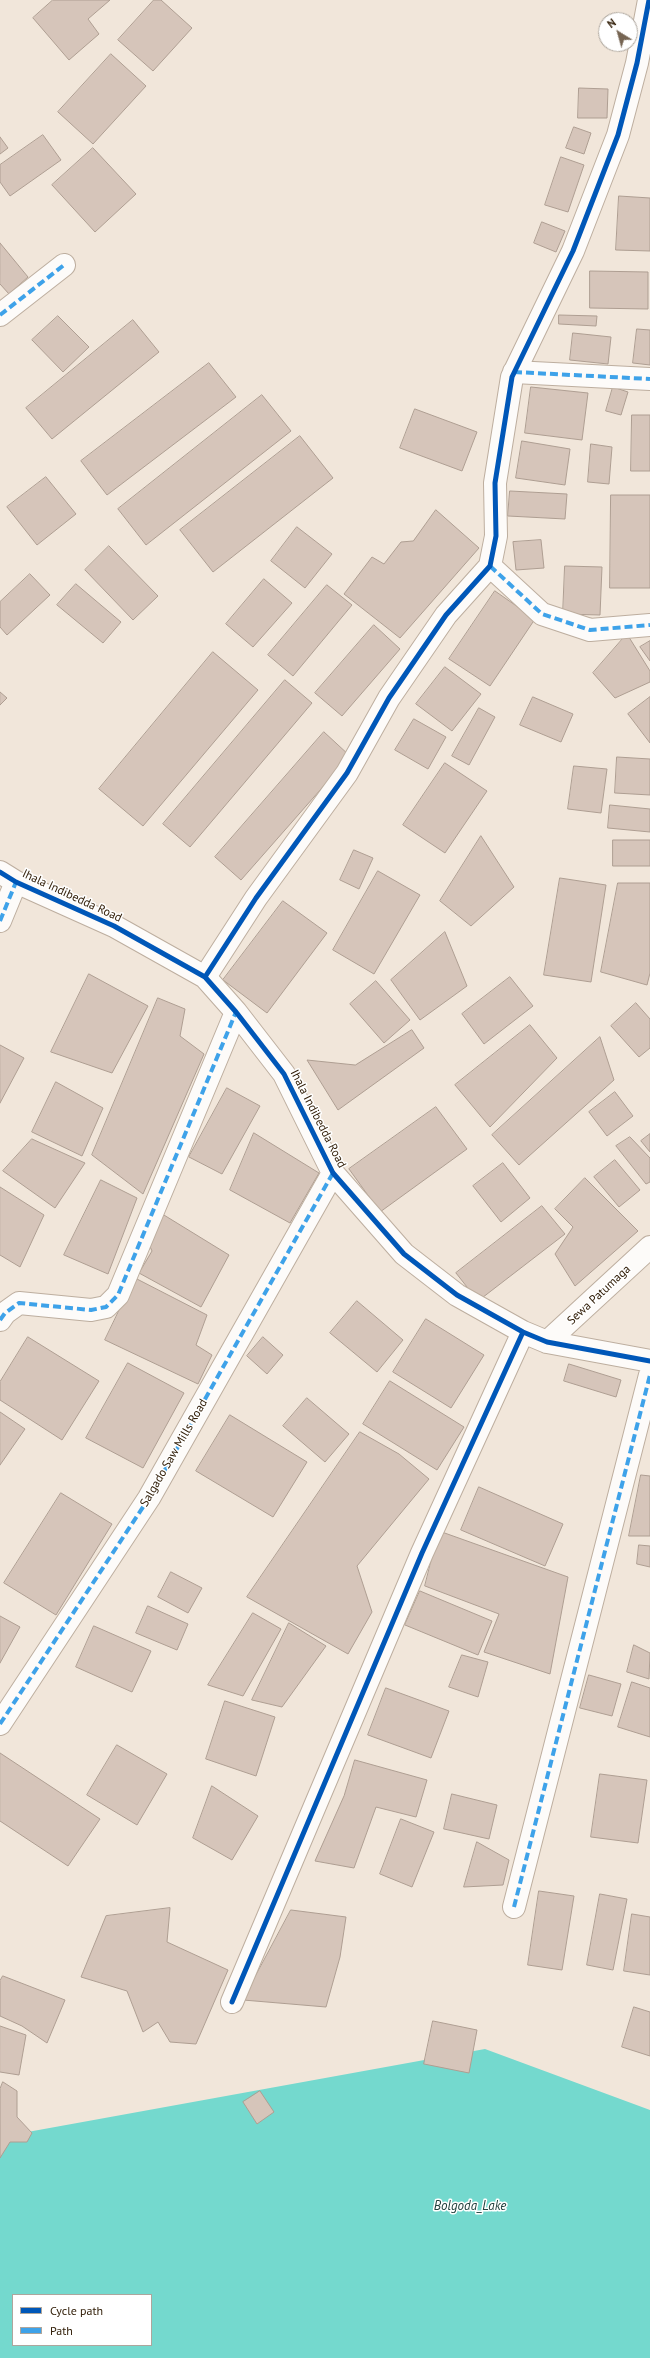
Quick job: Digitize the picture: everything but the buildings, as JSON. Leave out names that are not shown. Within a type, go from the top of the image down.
[{"type":"street","points":[[205,977],[256,898],[346,773],[389,698],[446,615],[490,566],[496,536],[495,482],[514,372],[573,251],[618,135],[637,63],[649,0]]},
{"type":"street","points":[[0,314],[64,265]]},
{"type":"street","points":[[514,372],[650,379]]},
{"type":"street","points":[[490,566],[542,614],[590,630],[650,625]]},
{"type":"street","points":[[0,921],[8,877]]},
{"type":"street","name":"Ihala Indibedda Road","points":[[8,877],[114,926],[205,977],[236,1012],[284,1074],[333,1173],[404,1254],[457,1295],[523,1332],[547,1342],[650,1361]]},
{"type":"street","points":[[0,1320],[5,1313],[19,1303],[92,1310],[106,1307],[118,1295],[236,1012]]},
{"type":"street","name":"Salgado Saw Mills Road","points":[[0,1724],[148,1498],[333,1173]]},
{"type":"street","name":"Sewa Patumaga","points":[[547,1342],[650,1247]]},
{"type":"street","points":[[232,2002],[422,1552],[523,1332]]},
{"type":"street","points":[[514,1907],[650,1374]]},
{"type":"water","name":"Bolgoda_Lake","points":[[485,2049],[650,2110],[650,2358],[0,2358],[0,2137]]},
{"type":"marked path","points":[[0,315],[64,265]]},
{"type":"marked path","points":[[514,372],[650,379]]},
{"type":"marked path","points":[[490,566],[542,614],[590,630],[650,625]]},
{"type":"marked path","points":[[0,921],[16,882]]},
{"type":"marked path","points":[[0,1320],[5,1313],[19,1303],[91,1310],[106,1307],[118,1295],[236,1012]]},
{"type":"marked path","points":[[0,1724],[149,1498],[333,1173]]},
{"type":"marked path","points":[[514,1907],[650,1375]]},
{"type":"cycle path","points":[[205,977],[256,898],[347,773],[389,698],[446,615],[490,566],[496,536],[495,483],[512,377],[573,251],[618,135],[637,63],[649,0]]},
{"type":"cycle path","points":[[0,872],[16,882],[114,926],[205,977],[236,1012],[284,1074],[333,1173],[404,1254],[457,1295],[523,1332],[547,1342],[650,1361]]},
{"type":"cycle path","points":[[232,2002],[422,1553],[523,1332]]}]
